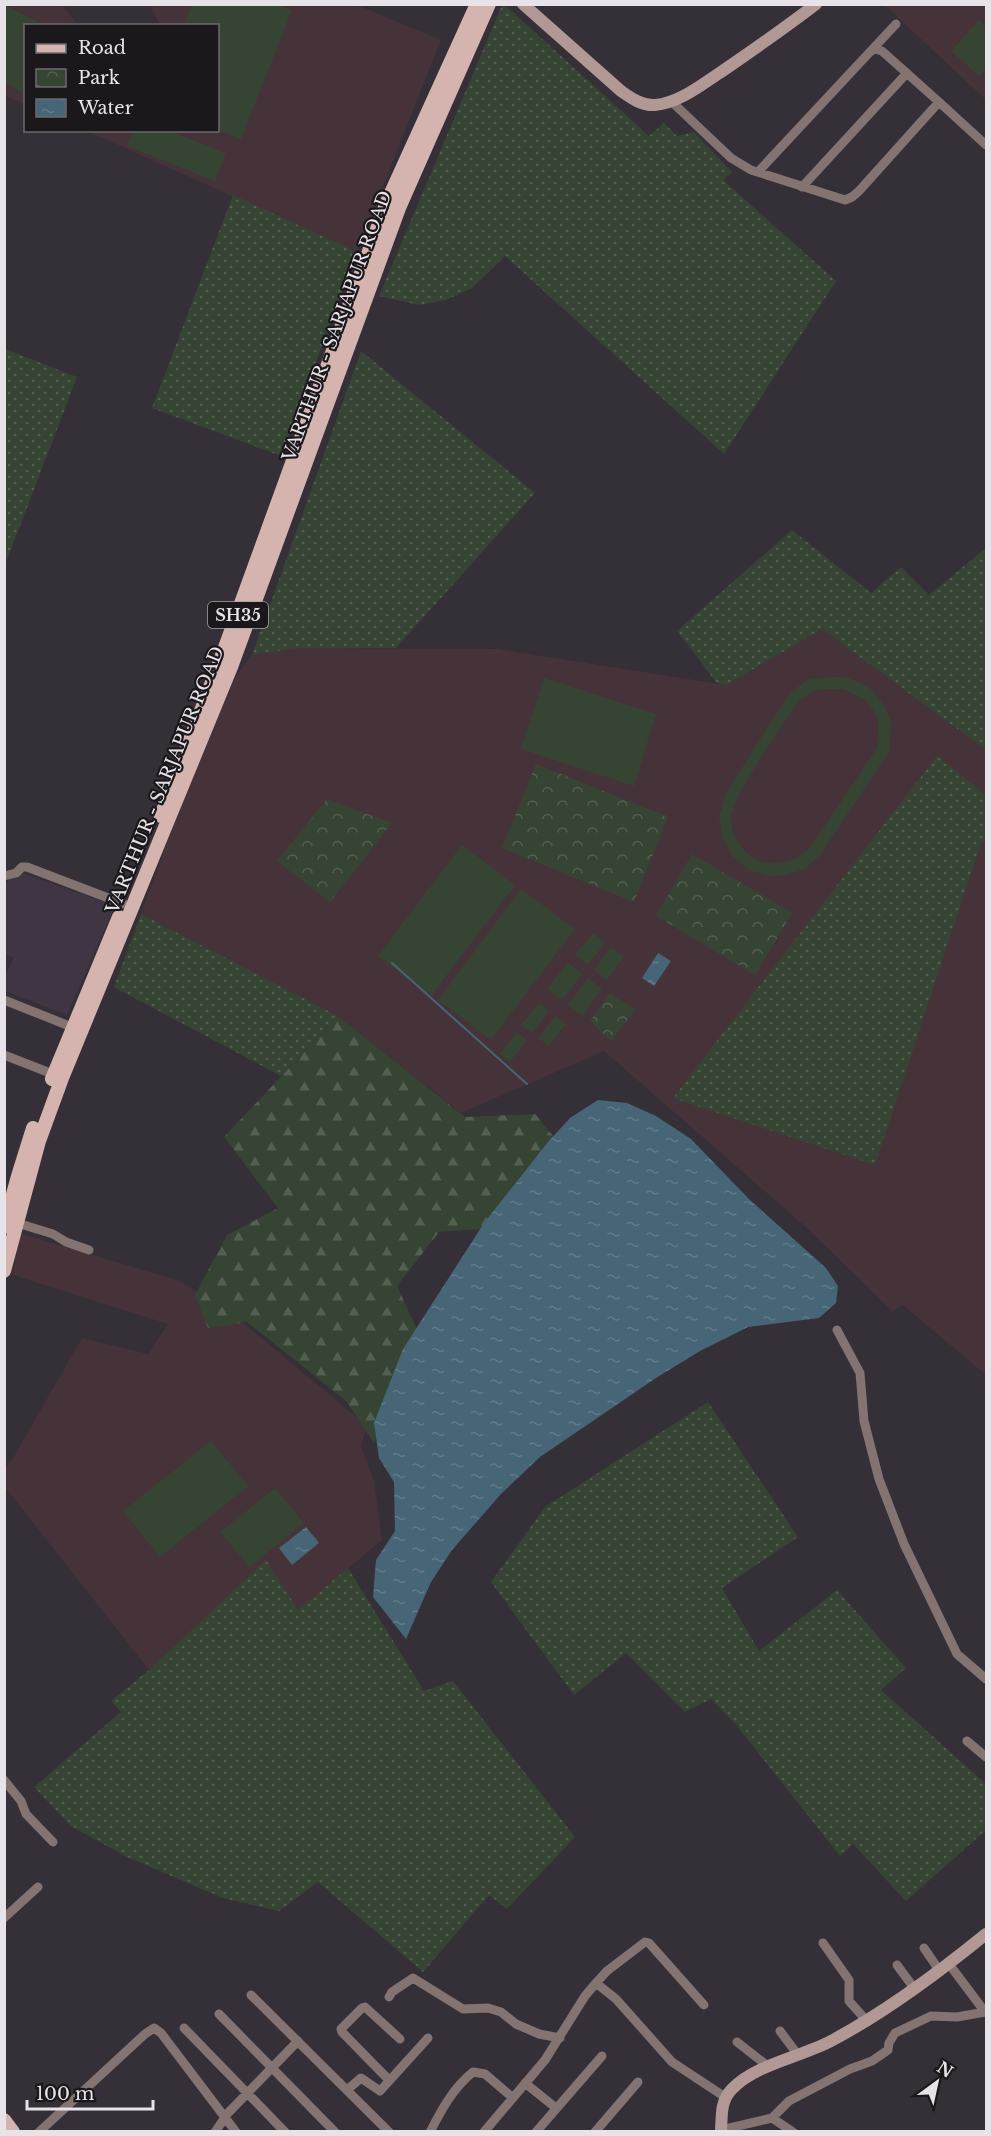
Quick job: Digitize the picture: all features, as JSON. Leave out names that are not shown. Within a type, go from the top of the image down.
[{"type":"main road","name":"VARTHUR - SARJAPUR ROAD","points":[[58,1076],[72,1027],[124,904],[219,664],[387,202],[477,4]]},
{"type":"main road","name":"VARTHUR - SARJAPUR ROAD","points":[[4,1271],[9,1223],[30,1138],[231,667],[399,208],[489,4]]},
{"type":"main road","points":[[4,2120],[13,2132]]},
{"type":"street","points":[[524,4],[621,91],[638,102],[652,106],[672,102],[772,38],[816,4]]},
{"type":"street","points":[[759,172],[896,24]]},
{"type":"street","points":[[870,52],[875,49],[882,51],[987,145]]},
{"type":"street","points":[[802,187],[907,73]]},
{"type":"street","points":[[672,102],[731,158],[759,172],[845,200],[852,197],[939,102]]},
{"type":"street","points":[[4,876],[16,873],[22,867],[27,867],[124,904]]},
{"type":"street","points":[[4,1000],[72,1027]]},
{"type":"street","points":[[4,1055],[58,1076]]},
{"type":"street","points":[[9,1223],[53,1234],[66,1242],[88,1250]]},
{"type":"street","points":[[837,1330],[860,1373],[864,1421],[879,1479],[904,1544],[957,1654],[987,1679]]},
{"type":"street","points":[[967,1741],[987,1756]]},
{"type":"street","points":[[4,1780],[21,1802],[26,1814],[53,1842]]},
{"type":"street","points":[[4,1918],[38,1887]]},
{"type":"street","points":[[986,2012],[957,2017],[931,2016],[895,2033],[888,2050],[872,2061],[850,2069],[789,2101],[772,2118],[721,2131],[725,2097],[745,2078],[828,2043],[914,1988],[987,1934]]},
{"type":"street","points":[[484,2132],[545,2060],[596,1983],[647,1941],[704,2005]]},
{"type":"street","points":[[823,1943],[849,1980],[849,2001],[866,2020]]},
{"type":"street","points":[[924,1948],[986,2012]]},
{"type":"street","points":[[897,1965],[914,1988]]},
{"type":"street","points":[[389,1997],[392,1992],[412,1978],[463,2009],[488,2008],[501,2012],[516,2024],[539,2034],[560,2038]]},
{"type":"street","points":[[596,1983],[616,1999],[672,2062],[725,2097]]},
{"type":"street","points":[[251,1995],[389,2132]]},
{"type":"street","points":[[389,2080],[341,2029],[365,2007],[400,2039]]},
{"type":"street","points":[[219,2013],[335,2132]]},
{"type":"street","points":[[39,2132],[154,2028],[161,2033],[236,2132]]},
{"type":"street","points":[[184,2028],[285,2132]]},
{"type":"street","points":[[780,2031],[798,2055]]},
{"type":"street","points":[[347,2090],[361,2078],[378,2091],[428,2038]]},
{"type":"street","points":[[215,2132],[224,2117],[298,2041]]},
{"type":"street","points":[[737,2043],[769,2067]]},
{"type":"street","points":[[536,2132],[602,2056]]},
{"type":"street","points":[[430,2132],[444,2104],[463,2080],[473,2072],[485,2074],[513,2098]]},
{"type":"street","points":[[599,2130],[638,2082]]},
{"type":"street","points":[[525,2083],[556,2108]]},
{"type":"street","points":[[772,2118],[793,2132]]},
{"type":"shaded area","points":[[4,5],[62,5],[77,24],[24,24],[24,104],[5,96]]},
{"type":"shaded area","points":[[150,5],[357,5],[441,40],[357,252],[89,132],[219,132],[219,24],[160,24]]},
{"type":"shaded area","points":[[883,5],[986,5],[986,100],[887,7]]},
{"type":"shaded area","points":[[822,629],[986,750],[986,1375],[903,1305],[892,1311],[808,1229],[604,1051],[461,1113],[338,1016],[141,914],[186,792],[236,676],[252,655],[298,648],[497,649],[726,685]]},
{"type":"shaded area","points":[[14,870],[115,906],[67,1015],[5,991],[5,975],[14,958],[5,954],[5,886]]},
{"type":"shaded area","points":[[19,1233],[180,1281],[237,1318],[367,1426],[361,1446],[374,1480],[382,1540],[298,1610],[266,1561],[149,1670],[5,1487],[5,1468],[82,1338],[148,1354],[168,1324],[13,1275]]},
{"type":"green space","points":[[4,5],[42,24],[24,24],[24,93],[5,83]]},
{"type":"green space","points":[[192,5],[279,5],[292,10],[241,139],[219,130],[219,24],[184,24]]},
{"type":"green space","points":[[502,5],[505,5],[649,136],[664,123],[677,136],[694,132],[732,172],[723,180],[836,281],[724,454],[505,256],[472,288],[446,300],[419,305],[379,296]]},
{"type":"green space","points":[[979,20],[986,26],[986,68],[979,76],[951,51]]},
{"type":"green space","points":[[133,132],[172,132],[226,153],[215,181],[127,146]]},
{"type":"green space","points":[[233,195],[357,252],[281,456],[152,408]]},
{"type":"green space","points":[[5,349],[77,377],[5,565]]},
{"type":"green space","points":[[361,351],[535,493],[396,648],[298,648],[252,655]]},
{"type":"green space","points":[[792,530],[871,593],[901,567],[929,595],[986,548],[986,750],[822,629],[726,685],[717,683],[677,631]]},
{"type":"green space","points":[[845,677],[872,690],[884,705],[891,722],[889,752],[819,856],[805,869],[786,875],[768,876],[749,870],[733,857],[722,837],[719,816],[727,791],[789,694],[807,680]],"holes":[[[843,689],[864,699],[874,711],[879,724],[877,748],[810,848],[787,862],[767,863],[754,858],[739,844],[731,824],[734,807],[740,793],[798,702],[812,691]]]},
{"type":"green space","points":[[544,678],[656,714],[634,786],[521,749]]},
{"type":"green space","points":[[937,756],[986,795],[986,837],[979,849],[875,1165],[673,1098]]},
{"type":"green space","points":[[536,764],[668,817],[634,902],[502,848]]},
{"type":"green space","points":[[327,799],[392,823],[330,902],[277,861]]},
{"type":"green space","points":[[462,845],[515,885],[431,996],[378,956]]},
{"type":"green space","points":[[692,854],[792,913],[755,975],[656,916]]},
{"type":"green space","points":[[521,889],[575,929],[491,1040],[438,1000]]},
{"type":"green space","points":[[141,914],[338,1016],[281,1076],[114,987]]},
{"type":"green space","points":[[593,933],[605,943],[588,965],[575,955]]},
{"type":"green space","points":[[611,947],[624,957],[607,980],[594,970]]},
{"type":"green space","points":[[568,962],[582,974],[562,1000],[547,989]]},
{"type":"green space","points":[[588,978],[602,989],[582,1016],[568,1005]]},
{"type":"green space","points":[[610,993],[635,1010],[611,1041],[590,1021]]},
{"type":"green space","points":[[539,1003],[549,1011],[532,1033],[521,1025]]},
{"type":"green space","points":[[338,1016],[465,1117],[535,1114],[563,1148],[522,1226],[439,1232],[397,1286],[419,1334],[374,1443],[346,1401],[247,1322],[208,1328],[195,1295],[227,1235],[278,1208],[224,1137]]},
{"type":"green space","points":[[556,1016],[566,1024],[549,1046],[538,1038]]},
{"type":"green space","points":[[517,1032],[527,1040],[510,1062],[500,1054]]},
{"type":"green space","points":[[708,1402],[798,1537],[722,1588],[759,1651],[837,1590],[906,1668],[881,1690],[986,1784],[986,1830],[906,1901],[853,1844],[840,1856],[737,1726],[711,1699],[685,1712],[626,1653],[574,1695],[491,1582],[545,1507]]},
{"type":"green space","points":[[211,1441],[248,1486],[160,1557],[123,1511]]},
{"type":"green space","points":[[275,1488],[304,1523],[249,1567],[220,1532]]},
{"type":"green space","points":[[266,1560],[298,1610],[348,1568],[424,1691],[453,1681],[575,1837],[507,1909],[489,1895],[423,1972],[318,1882],[279,1911],[223,1898],[125,1856],[71,1826],[34,1787],[121,1712],[111,1701],[149,1670]]},
{"type":"water","points":[[658,953],[671,961],[654,986],[642,978]]},
{"type":"water","points":[[598,1100],[627,1103],[656,1116],[691,1139],[750,1200],[826,1268],[838,1286],[836,1303],[819,1318],[748,1327],[700,1351],[540,1457],[501,1494],[452,1550],[431,1582],[406,1639],[373,1597],[376,1560],[395,1531],[394,1482],[379,1458],[374,1423],[403,1349],[484,1223],[548,1142],[570,1118]]},
{"type":"water","points":[[306,1527],[319,1543],[292,1565],[279,1548]]},
{"type":"waterway","points":[[392,963],[527,1084]]}]
